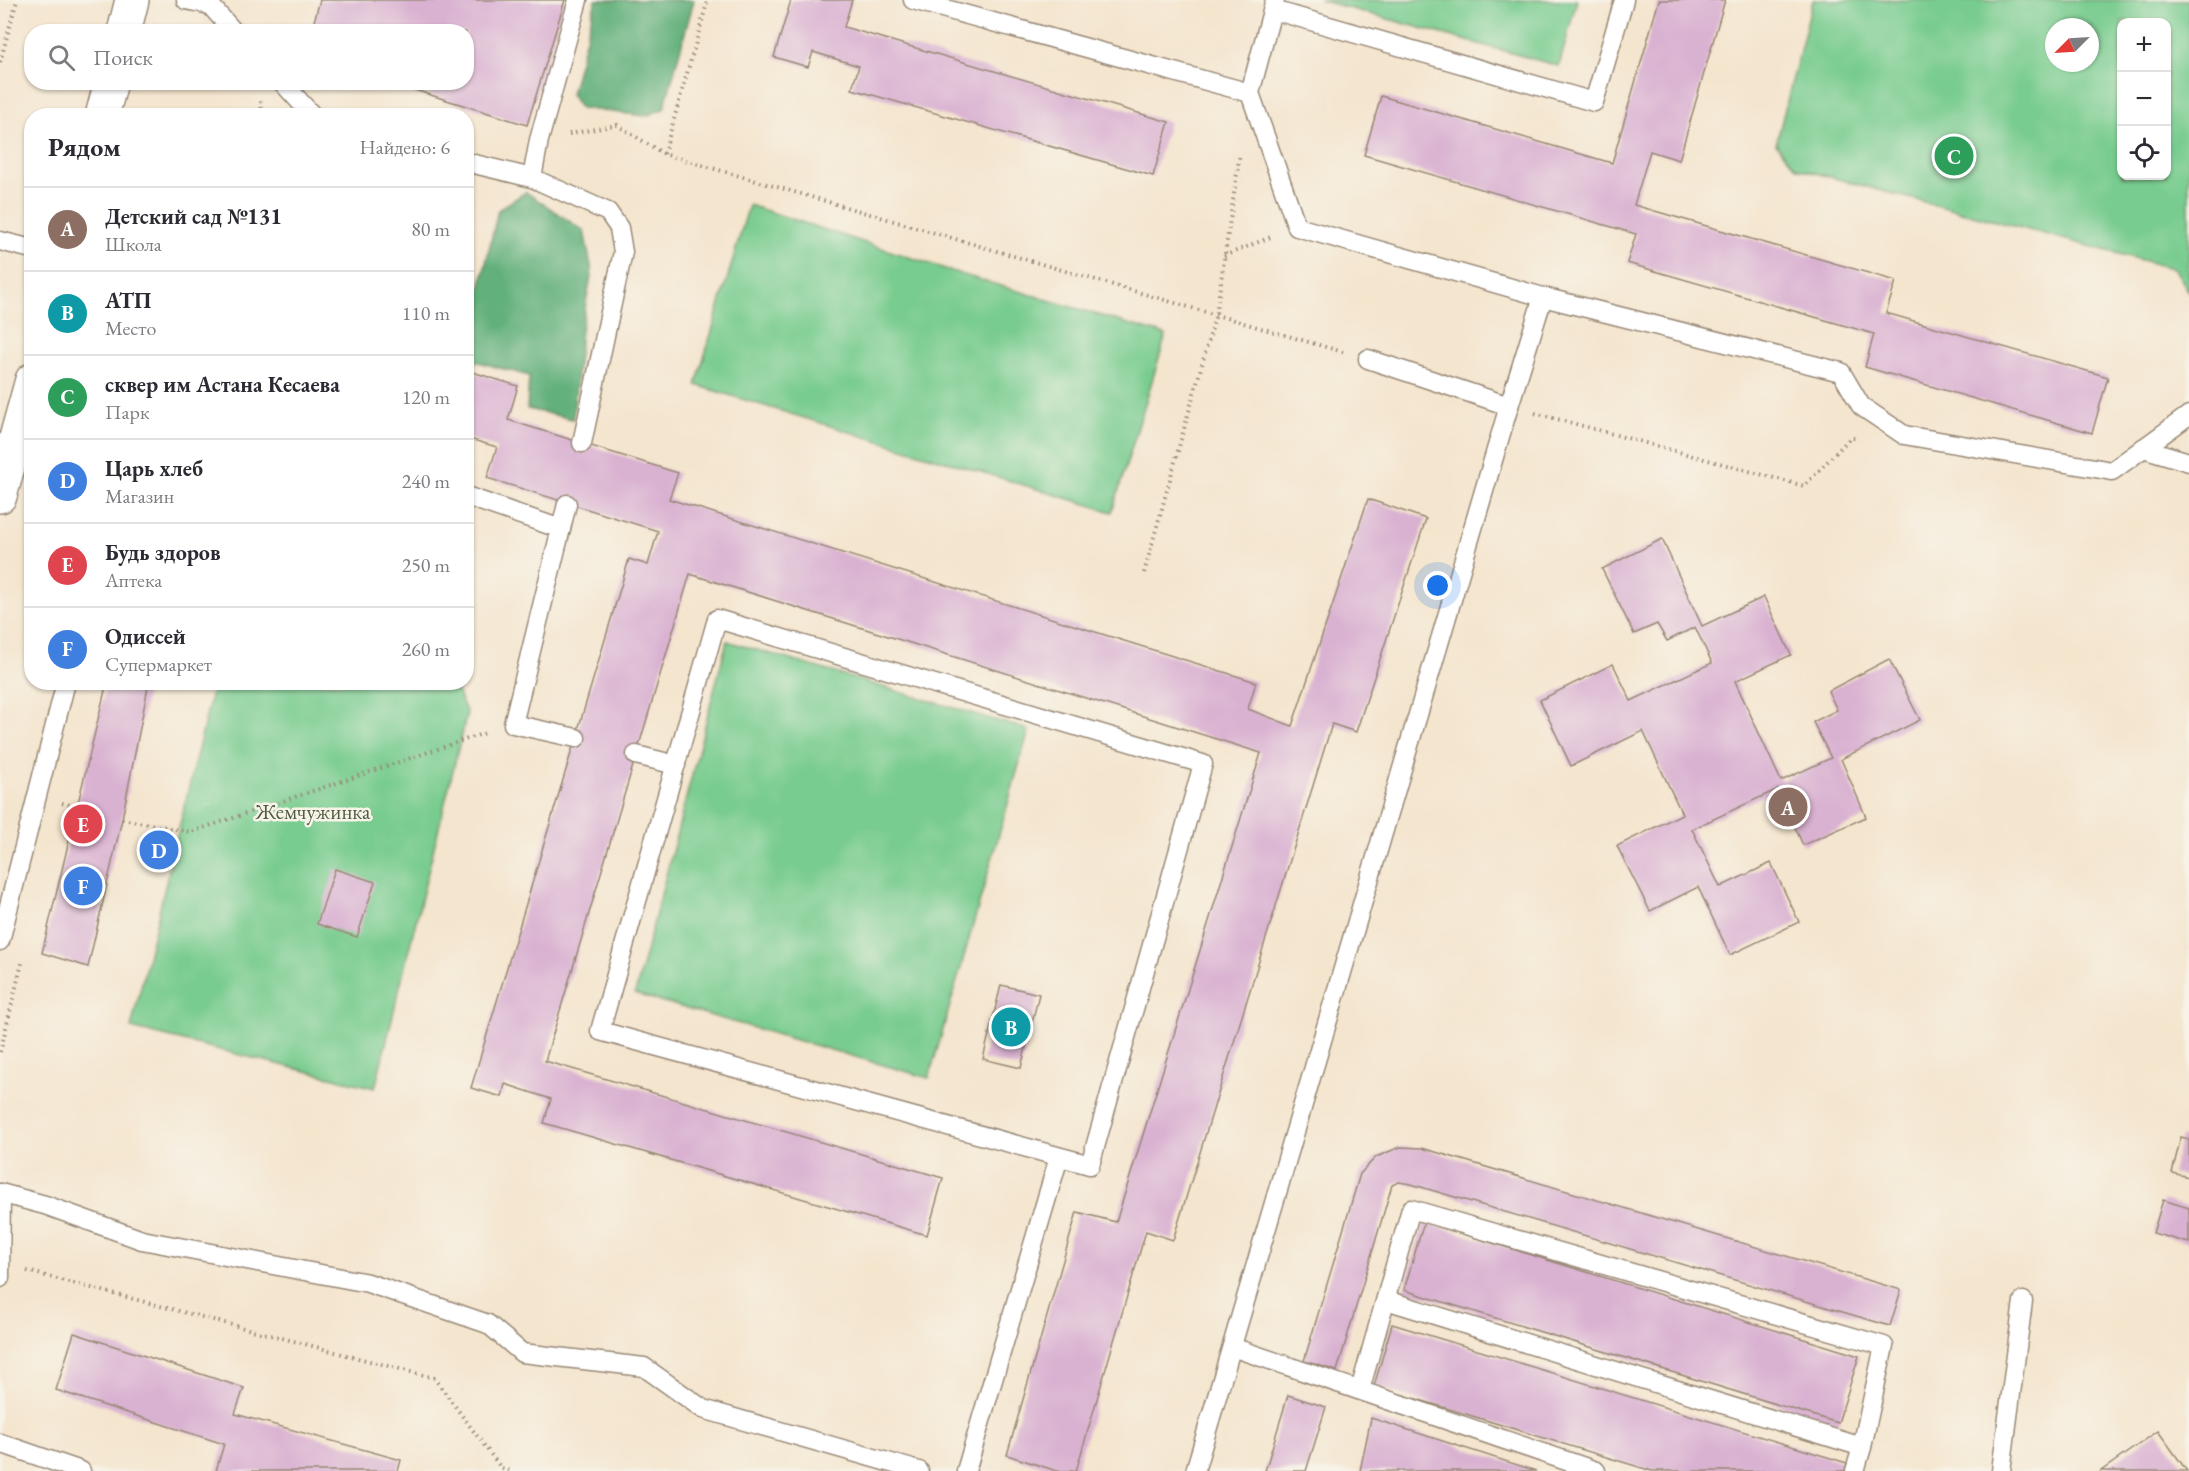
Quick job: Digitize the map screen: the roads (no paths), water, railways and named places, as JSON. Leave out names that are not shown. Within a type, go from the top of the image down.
[{"type":"main road","points":[[126,24],[132,0]]},
{"type":"main road","points":[[104,108],[109,90]]},
{"type":"main road","points":[[0,496],[24,409]]},
{"type":"lane","points":[[186,0],[213,3],[228,24]]},
{"type":"lane","points":[[532,178],[538,140],[578,0]]},
{"type":"lane","points":[[913,0],[1250,93]]},
{"type":"lane","points":[[1624,0],[1594,102],[1274,5],[1250,93],[1297,227],[1543,297],[1841,372],[1861,406],[1904,435],[2112,471],[2189,415]]},
{"type":"lane","points":[[289,90],[306,108]]},
{"type":"lane","points":[[474,164],[532,178],[608,212],[619,228],[623,252],[582,443]]},
{"type":"lane","points":[[0,241],[24,247]]},
{"type":"lane","points":[[1195,1471],[1543,297]]},
{"type":"lane","points":[[1368,360],[1509,406]]},
{"type":"lane","points":[[2143,448],[2189,462]]},
{"type":"lane","points":[[474,499],[561,530]]},
{"type":"lane","points":[[567,504],[513,724],[576,738]]},
{"type":"lane","points":[[717,619],[1203,764],[1090,1165],[1059,1157],[600,1030],[717,619]]},
{"type":"lane","points":[[0,941],[64,690]]},
{"type":"lane","points":[[636,755],[676,765]]},
{"type":"lane","points":[[966,1471],[1059,1157]]},
{"type":"lane","points":[[0,1278],[1,1193],[45,1205],[142,1240],[368,1283],[488,1324],[522,1353],[644,1367],[703,1409],[919,1471]]},
{"type":"lane","points":[[1360,1390],[1411,1209],[1884,1346],[1855,1471]]},
{"type":"lane","points":[[1386,1300],[1862,1448]]},
{"type":"lane","points":[[2001,1471],[2023,1301]]},
{"type":"lane","points":[[1232,1347],[1596,1471]]},
{"type":"lane","points":[[0,1443],[81,1471]]},
{"type":"place","name":"сквер им Астана Кесаева","points":[[1954,156]]},
{"type":"place","name":"Детский сад №131","points":[[1788,807]]},
{"type":"place","name":"Будь здоров","points":[[83,824]]},
{"type":"place","name":"Царь хлеб","points":[[159,850]]},
{"type":"place","name":"Одиссей","points":[[83,886]]},
{"type":"place","name":"АТП","points":[[1011,1027]]},
{"type":"park label","name":"Жемчужинка","points":[[313,812]]}]
